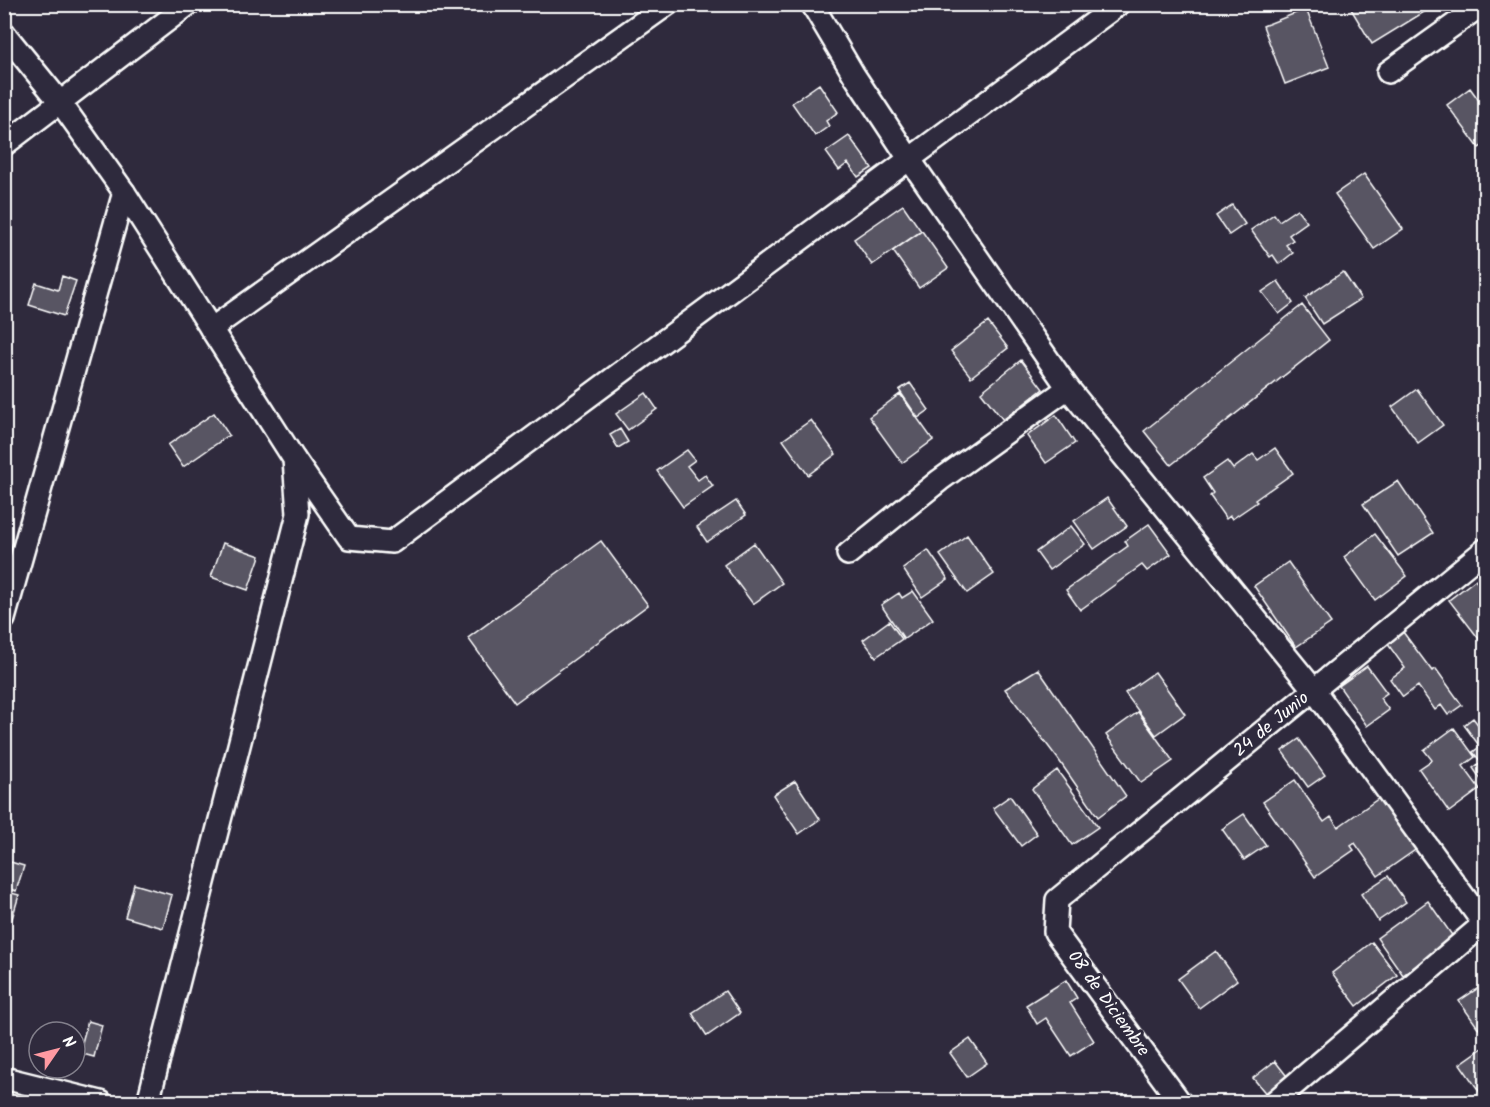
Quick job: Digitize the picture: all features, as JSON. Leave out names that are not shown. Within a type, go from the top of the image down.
[{"type":"street","points":[[4,145],[189,4]]},
{"type":"street","points":[[211,329],[668,4]]},
{"type":"street","points":[[812,4],[854,75],[910,160],[1068,388],[1314,690],[1485,923],[1274,1102]]},
{"type":"street","points":[[4,33],[60,102],[124,192],[294,459],[349,538],[392,542],[1119,4]]},
{"type":"street","points":[[1388,72],[1483,4]]},
{"type":"street","points":[[4,619],[124,192]]},
{"type":"street","points":[[848,554],[940,480],[1068,388]]},
{"type":"street","points":[[148,1102],[298,514],[294,459]]},
{"type":"street","name":"24 de Junio","points":[[1057,900],[1485,549]]},
{"type":"street","name":"08 de Diciembre","points":[[1057,900],[1054,932],[1180,1102]]},
{"type":"street","points":[[4,1078],[101,1102]]},
{"type":"building","points":[[1348,4],[1426,4],[1429,9],[1372,44]]},
{"type":"building","points":[[1306,9],[1329,67],[1285,84],[1263,26]]},
{"type":"building","points":[[819,84],[838,112],[826,121],[829,126],[815,136],[792,103]]},
{"type":"building","points":[[1470,88],[1486,110],[1486,143],[1479,148],[1447,105]]},
{"type":"building","points":[[849,136],[872,168],[858,177],[848,163],[839,170],[826,152]]},
{"type":"building","points":[[1364,174],[1403,229],[1374,249],[1335,194]]},
{"type":"building","points":[[903,205],[921,231],[872,265],[854,239]]},
{"type":"building","points":[[1232,205],[1245,224],[1229,235],[1216,216]]},
{"type":"building","points":[[1297,209],[1307,222],[1289,235],[1293,240],[1286,245],[1293,253],[1279,264],[1273,255],[1270,257],[1251,230],[1274,214],[1279,221]]},
{"type":"building","points":[[922,231],[948,268],[919,288],[893,251]]},
{"type":"building","points":[[1343,272],[1361,299],[1322,324],[1305,298]]},
{"type":"building","points":[[62,276],[76,281],[64,316],[29,305],[36,283],[58,290]]},
{"type":"building","points":[[1278,281],[1293,303],[1279,314],[1262,292]]},
{"type":"building","points":[[1302,305],[1329,340],[1171,465],[1144,431]]},
{"type":"building","points":[[988,322],[1008,348],[971,377],[951,351]]},
{"type":"building","points":[[1021,360],[1043,389],[1003,420],[981,392]]},
{"type":"building","points":[[910,383],[929,410],[918,418],[899,390]]},
{"type":"building","points":[[1417,389],[1443,425],[1418,443],[1392,407]]},
{"type":"building","points":[[646,393],[657,409],[628,430],[616,414]]},
{"type":"building","points":[[900,394],[933,440],[902,463],[869,417]]},
{"type":"building","points":[[214,413],[229,435],[183,467],[168,445]]},
{"type":"building","points":[[1056,415],[1075,443],[1046,463],[1027,436]]},
{"type":"building","points":[[811,420],[836,454],[808,475],[783,440]]},
{"type":"building","points":[[620,429],[628,442],[618,448],[610,435]]},
{"type":"building","points":[[1275,448],[1293,473],[1255,500],[1257,502],[1232,519],[1230,516],[1226,519],[1210,496],[1213,493],[1203,478],[1227,461],[1233,469],[1253,454],[1258,460]]},
{"type":"building","points":[[687,450],[695,460],[687,466],[698,480],[705,475],[713,486],[683,507],[657,471]]},
{"type":"building","points":[[1398,481],[1433,533],[1398,556],[1363,504]]},
{"type":"building","points":[[1107,498],[1127,526],[1094,549],[1074,521]]},
{"type":"building","points":[[736,501],[746,515],[707,542],[697,527]]},
{"type":"building","points":[[1149,524],[1171,554],[1147,571],[1142,565],[1080,610],[1066,590],[1128,546],[1125,541]]},
{"type":"building","points":[[1071,526],[1085,544],[1049,570],[1036,552]]},
{"type":"building","points":[[1375,534],[1407,576],[1375,600],[1344,557]]},
{"type":"building","points":[[967,535],[994,574],[967,593],[940,555]]},
{"type":"building","points":[[601,541],[648,605],[515,703],[468,638]]},
{"type":"building","points":[[223,543],[260,556],[248,590],[211,577]]},
{"type":"building","points":[[754,543],[782,583],[753,604],[724,565]]},
{"type":"building","points":[[928,550],[948,579],[922,597],[903,569]]},
{"type":"building","points":[[1288,562],[1331,623],[1296,647],[1254,586]]},
{"type":"building","points":[[1475,580],[1486,593],[1486,648],[1449,600]]},
{"type":"building","points":[[913,591],[933,619],[904,639],[881,605],[899,593],[902,598]]},
{"type":"building","points":[[889,621],[902,639],[876,657],[863,640]]},
{"type":"building","points":[[1403,632],[1432,671],[1436,669],[1462,705],[1448,715],[1441,705],[1435,710],[1418,686],[1403,697],[1390,679],[1405,668],[1387,643]]},
{"type":"building","points":[[1367,666],[1387,693],[1380,698],[1389,710],[1367,726],[1339,686]]},
{"type":"building","points":[[1038,669],[1126,796],[1098,817],[1005,689]]},
{"type":"building","points":[[1155,672],[1185,714],[1156,735],[1125,693]]},
{"type":"building","points":[[1138,712],[1173,761],[1141,783],[1106,735]]},
{"type":"building","points":[[1473,718],[1486,735],[1486,739],[1478,744],[1464,725]]},
{"type":"building","points":[[1454,728],[1475,757],[1463,766],[1480,789],[1449,812],[1419,769],[1432,760],[1424,750]]},
{"type":"building","points":[[1299,739],[1325,775],[1308,787],[1282,751]]},
{"type":"building","points":[[1482,745],[1486,748],[1486,779],[1482,781],[1473,768],[1481,762],[1473,752]]},
{"type":"building","points":[[1057,770],[1098,827],[1072,845],[1032,789]]},
{"type":"building","points":[[1295,780],[1324,822],[1331,817],[1338,827],[1382,796],[1418,848],[1378,876],[1355,843],[1351,846],[1354,850],[1315,877],[1263,802]]},
{"type":"building","points":[[795,781],[820,819],[799,834],[773,795]]},
{"type":"building","points":[[1010,796],[1037,834],[1021,846],[993,808]]},
{"type":"building","points":[[1244,814],[1266,845],[1244,860],[1222,829]]},
{"type":"building","points":[[4,860],[24,866],[16,891],[4,887]]},
{"type":"building","points":[[1388,876],[1406,902],[1378,921],[1361,894]]},
{"type":"building","points":[[134,884],[172,895],[163,928],[125,917]]},
{"type":"building","points":[[4,891],[19,895],[11,922],[4,920]]},
{"type":"building","points":[[1428,901],[1454,938],[1403,975],[1377,938]]},
{"type":"building","points":[[1372,942],[1397,975],[1357,1006],[1332,973]]},
{"type":"building","points":[[1216,951],[1237,980],[1199,1008],[1178,979]]},
{"type":"building","points":[[1066,980],[1077,998],[1070,1003],[1094,1041],[1071,1056],[1046,1018],[1037,1024],[1026,1005]]},
{"type":"building","points":[[1486,983],[1486,1039],[1459,1001]]},
{"type":"building","points":[[725,991],[740,1013],[707,1036],[692,1013]]},
{"type":"building","points":[[88,1021],[102,1025],[94,1057],[87,1055]]},
{"type":"building","points":[[970,1039],[987,1063],[967,1077],[950,1053]]},
{"type":"building","points":[[1484,1047],[1486,1049],[1486,1101],[1460,1064]]},
{"type":"building","points":[[1275,1061],[1293,1084],[1272,1101],[1253,1078]]}]
